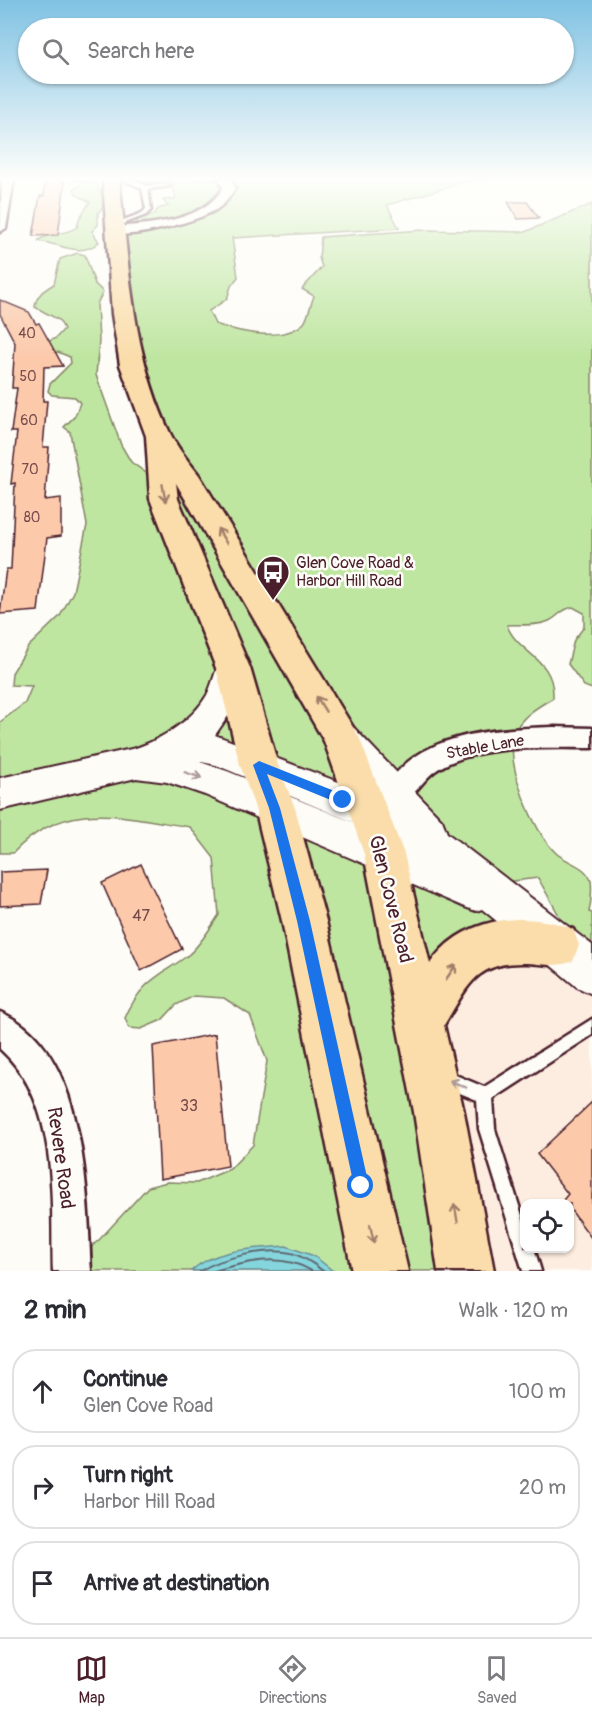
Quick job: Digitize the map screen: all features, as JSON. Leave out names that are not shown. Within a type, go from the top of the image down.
[{"type":"main road","points":[[116,238],[129,350],[142,394],[158,435],[185,475],[341,737]]},
{"type":"main road","points":[[158,435],[164,499],[233,668],[259,765],[275,808],[304,921],[380,1271]]},
{"type":"main road","name":"Glen Cove Road","points":[[381,803],[384,854],[431,1072],[466,1271]]},
{"type":"main road","points":[[420,1021],[454,968],[479,948],[512,941],[557,945]]},
{"type":"street","points":[[0,794],[136,763],[171,749],[190,737],[212,716],[226,693],[233,668]]},
{"type":"street","points":[[341,737],[381,803],[592,972]]},
{"type":"street","name":"Stable Lane","points":[[381,803],[413,773],[444,752],[539,738],[592,738]]},
{"type":"street","points":[[171,749],[200,746],[381,803]]},
{"type":"street","points":[[136,763],[189,773],[511,906]]},
{"type":"street","name":"Revere Road","points":[[0,1028],[13,1037],[36,1062],[57,1105],[65,1154],[72,1271]]},
{"type":"lane","points":[[484,1095],[592,1026]]},
{"type":"lane","points":[[431,1072],[484,1095]]},
{"type":"lane","points":[[484,1095],[487,1129],[520,1232]]},
{"type":"lane","points":[[527,1253],[532,1271]]},
{"type":"shaded area","points":[[479,948],[592,972],[592,1271],[466,1271],[420,1021]]},
{"type":"green space","points":[[97,238],[99,242],[92,247],[77,250],[38,241],[41,239]]},
{"type":"green space","points":[[116,238],[232,238],[238,277],[231,286],[227,299],[209,311],[215,324],[236,330],[273,334],[285,333],[304,323],[314,296],[302,289],[322,267],[319,258],[321,238],[592,238],[592,689],[584,686],[568,664],[574,640],[584,627],[584,613],[573,607],[544,623],[507,625],[519,643],[542,665],[552,684],[553,698],[530,713],[516,729],[513,748],[514,764],[523,798],[547,843],[556,853],[581,868],[589,876],[591,881],[589,912],[592,913],[592,957],[565,926],[538,878],[505,882],[511,906],[505,941],[420,1021],[466,1271],[74,1271],[83,1254],[148,1187],[167,1182],[197,1183],[230,1169],[253,1145],[267,1061],[250,1015],[224,998],[194,996],[176,1005],[162,1020],[141,1029],[129,1028],[125,1018],[144,988],[192,952],[219,915],[214,858],[190,827],[119,816],[96,815],[54,824],[33,835],[13,853],[0,853],[0,722],[25,703],[32,686],[11,685],[12,673],[28,647],[60,616],[73,592],[87,525],[70,432],[64,427],[75,416],[80,403],[75,397],[52,395],[48,391],[50,384],[71,363],[70,357],[58,352],[20,355],[56,338],[64,329],[59,320],[35,307],[39,296],[54,284],[60,259],[78,253],[85,255],[95,284],[103,292],[97,304],[99,341],[96,375],[121,445],[131,462],[156,480],[164,499]]},
{"type":"water","points":[[286,1246],[314,1256],[333,1271],[191,1271],[201,1263],[224,1254],[248,1249]]},
{"type":"building","points":[[0,300],[29,312],[36,324],[39,323],[63,366],[44,367],[43,401],[47,401],[43,447],[49,447],[45,500],[61,498],[61,536],[47,538],[38,611],[0,614],[6,569],[11,569],[15,483],[11,484],[17,432],[11,432],[17,388],[12,388],[15,343],[0,314]]},
{"type":"building","points":[[141,864],[182,949],[141,971],[102,883]]},
{"type":"building","points":[[47,870],[41,904],[0,906],[0,872]]},
{"type":"building","points":[[215,1034],[228,1166],[160,1179],[153,1046]]},
{"type":"building","points":[[592,1102],[592,1239],[574,1214],[574,1199],[564,1199],[568,1194],[537,1154]]},
{"type":"place","name":"Glen Cove Road & Harbor Hill Road","points":[[273,601]]},
{"type":"route","points":[[343,800],[259,765],[275,808],[304,921],[361,1186]]}]
